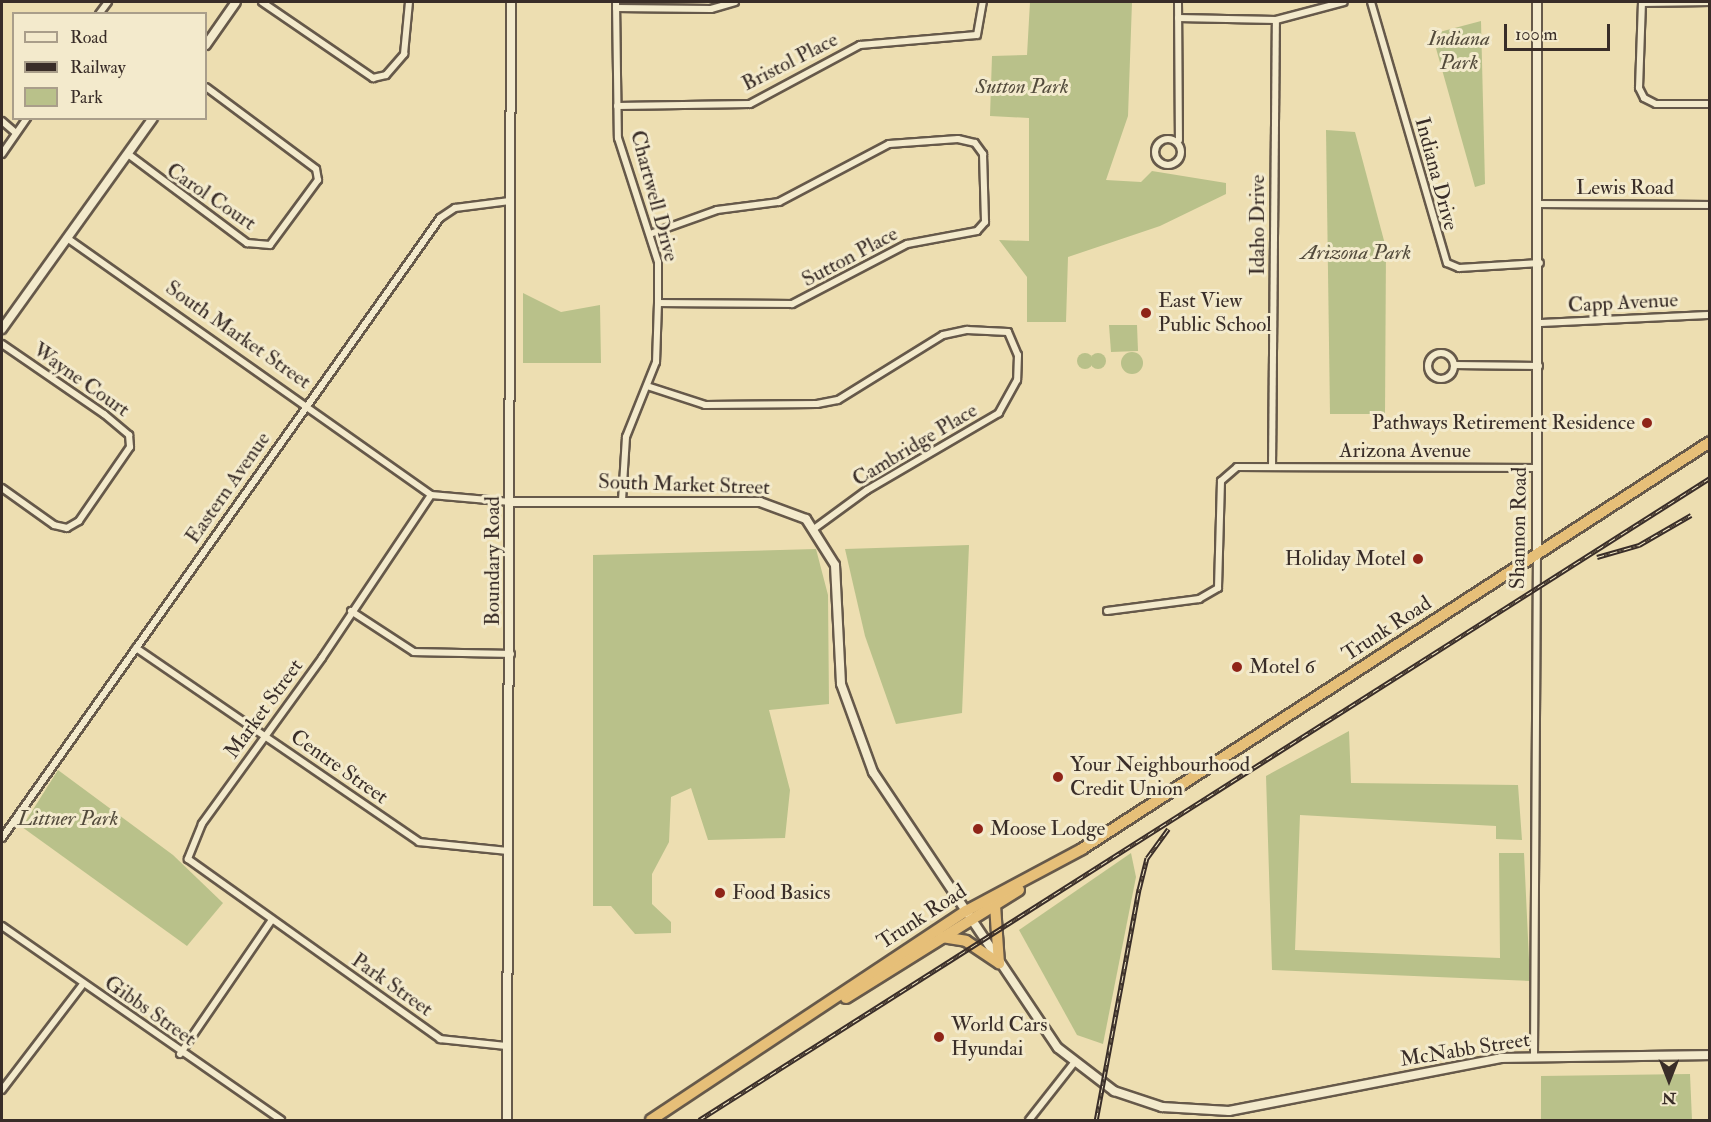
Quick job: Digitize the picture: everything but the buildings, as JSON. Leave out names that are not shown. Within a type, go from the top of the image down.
[{"type":"highway","name":"Trunk Road","points":[[819,1012],[942,937],[969,915],[995,905],[1537,551],[1710,442]]},
{"type":"highway","name":"Trunk Road","points":[[651,1120],[969,915],[1053,866]]},
{"type":"highway","points":[[995,905],[999,963]]},
{"type":"highway","points":[[942,937],[966,941],[999,963]]},
{"type":"main road","name":"Boundary Road","points":[[507,1120],[511,654],[510,2]]},
{"type":"main road","name":"South Market Street","points":[[511,502],[622,500],[760,502],[794,511],[815,528],[834,566],[841,684],[857,739],[891,801],[999,963],[1073,1064],[1136,1099],[1162,1107],[1229,1111]]},
{"type":"main road","name":"McNabb Street","points":[[1229,1111],[1534,1056],[1710,1055]]},
{"type":"street","points":[[207,44],[236,2]]},
{"type":"street","points":[[262,2],[373,78],[386,75],[405,54],[409,2]]},
{"type":"street","points":[[616,5],[711,9],[735,2]]},
{"type":"street","name":"Bristol Place","points":[[617,106],[750,104],[860,45],[977,35],[984,21],[983,2]]},
{"type":"street","points":[[1178,2],[1179,140],[1177,162],[1161,164],[1158,145],[1179,140]]},
{"type":"street","points":[[1178,18],[1276,20],[1344,2]]},
{"type":"street","name":"Indiana Drive","points":[[1371,2],[1446,263],[1459,268],[1540,263]]},
{"type":"street","name":"Shannon Road","points":[[1534,1056],[1540,263],[1537,2]]},
{"type":"street","points":[[1710,2],[1642,2],[1639,88],[1644,98],[1656,104],[1710,104]]},
{"type":"street","name":"Chartwell Drive","points":[[616,5],[620,151],[650,234],[658,303],[656,362],[626,437],[622,500]]},
{"type":"street","name":"Idaho Drive","points":[[1272,467],[1276,20]]},
{"type":"street","name":"Carol Court","points":[[128,154],[247,243],[270,245],[318,180],[316,169],[207,88]]},
{"type":"street","points":[[2,154],[26,120]]},
{"type":"street","points":[[2,329],[152,120]]},
{"type":"street","points":[[2,121],[16,133]]},
{"type":"street","name":"Sutton Place","points":[[650,234],[717,210],[779,202],[889,144],[958,139],[975,143],[983,154],[985,222],[977,231],[907,244],[792,304],[658,303]]},
{"type":"street","name":"Eastern Avenue","points":[[2,838],[440,218],[455,208],[510,201]]},
{"type":"street","name":"Lewis Road","points":[[1540,204],[1710,205]]},
{"type":"street","name":"South Market Street","points":[[67,238],[431,495],[511,502]]},
{"type":"street","name":"Capp Avenue","points":[[1539,323],[1710,315]]},
{"type":"street","name":"Cambridge Place","points":[[647,386],[705,405],[817,404],[838,400],[942,335],[967,330],[1008,332],[1018,355],[1017,380],[999,413],[867,490],[815,528]]},
{"type":"street","name":"Wayne Court","points":[[2,344],[104,414],[129,435],[130,447],[79,521],[67,528],[54,525],[2,488]]},
{"type":"street","points":[[1454,366],[1443,352],[1434,354],[1427,365],[1440,379],[1454,366],[1539,366]]},
{"type":"street","name":"Arizona Avenue","points":[[1107,611],[1209,597],[1221,574],[1221,481],[1237,467],[1538,468]]},
{"type":"street","name":"Market Street","points":[[271,921],[191,866],[187,853],[263,735],[431,495]]},
{"type":"street","points":[[351,610],[414,652],[511,654]]},
{"type":"street","name":"Centre Street","points":[[136,648],[418,842],[508,851]]},
{"type":"street","points":[[180,1054],[271,921]]},
{"type":"street","name":"Park Street","points":[[271,921],[440,1039],[506,1046]]},
{"type":"street","name":"Gibbs Street","points":[[2,926],[180,1054],[281,1120]]},
{"type":"street","points":[[2,1090],[21,1071],[83,984]]},
{"type":"street","points":[[1029,1120],[1073,1064]]},
{"type":"green space","name":"Sutton Park","points":[[1030,2],[1132,2],[1128,116],[1106,180],[1141,182],[1152,171],[1226,183],[1226,194],[1160,226],[1068,257],[1066,322],[1027,322],[1027,277],[999,240],[1029,241],[1029,118],[990,116],[992,56],[1027,55]]},
{"type":"green space","name":"Indiana Park","points":[[1481,21],[1485,184],[1475,187],[1432,34]]},
{"type":"green space","name":"Arizona Park","points":[[1326,130],[1355,132],[1386,248],[1385,414],[1330,414]]},
{"type":"green space","points":[[523,293],[561,312],[600,305],[601,363],[523,363]]},
{"type":"green space","points":[[1109,325],[1137,325],[1138,351],[1111,352]]},
{"type":"green space","points":[[1132,352],[1140,355],[1143,363],[1140,371],[1132,374],[1124,371],[1121,363],[1124,355]]},
{"type":"green space","points":[[1082,353],[1088,353],[1093,361],[1091,367],[1082,369],[1077,364],[1077,358]]},
{"type":"green space","points":[[1098,353],[1104,355],[1106,361],[1104,367],[1098,369],[1092,367],[1090,361],[1092,355]]},
{"type":"green space","points":[[969,545],[962,713],[896,724],[865,636],[845,549]]},
{"type":"green space","points":[[816,549],[828,595],[829,704],[769,710],[790,790],[785,838],[708,840],[691,788],[671,797],[669,842],[652,874],[652,904],[671,922],[671,933],[635,934],[611,906],[593,906],[593,555]]},
{"type":"green space","points":[[1349,731],[1351,783],[1518,785],[1522,840],[1496,839],[1496,826],[1300,815],[1295,950],[1500,958],[1499,853],[1524,853],[1530,981],[1272,970],[1266,776]]},
{"type":"green space","name":"Littner Park","points":[[58,770],[173,855],[223,903],[187,946],[22,827]]},
{"type":"green space","points":[[1131,853],[1136,877],[1103,1044],[1077,1035],[1019,930]]},
{"type":"green space","points":[[1690,1074],[1692,1120],[1541,1120],[1541,1076]]},
{"type":"railway","points":[[699,1120],[1710,478]]},
{"type":"railway","points":[[1597,557],[1639,545],[1691,515]]},
{"type":"railway","points":[[1096,1120],[1139,889],[1147,858],[1168,829]]},
{"type":"place","name":"East View Public School","points":[[1146,313]]},
{"type":"place","name":"Pathways Retirement Residence","points":[[1647,423]]},
{"type":"place","name":"Holiday Motel","points":[[1418,559]]},
{"type":"place","name":"Motel 6","points":[[1237,667]]},
{"type":"place","name":"Your Neighbourhood Credit Union","points":[[1058,777]]},
{"type":"place","name":"Moose Lodge","points":[[978,829]]},
{"type":"place","name":"Food Basics","points":[[720,893]]},
{"type":"place","name":"World Cars Hyundai","points":[[939,1037]]}]
